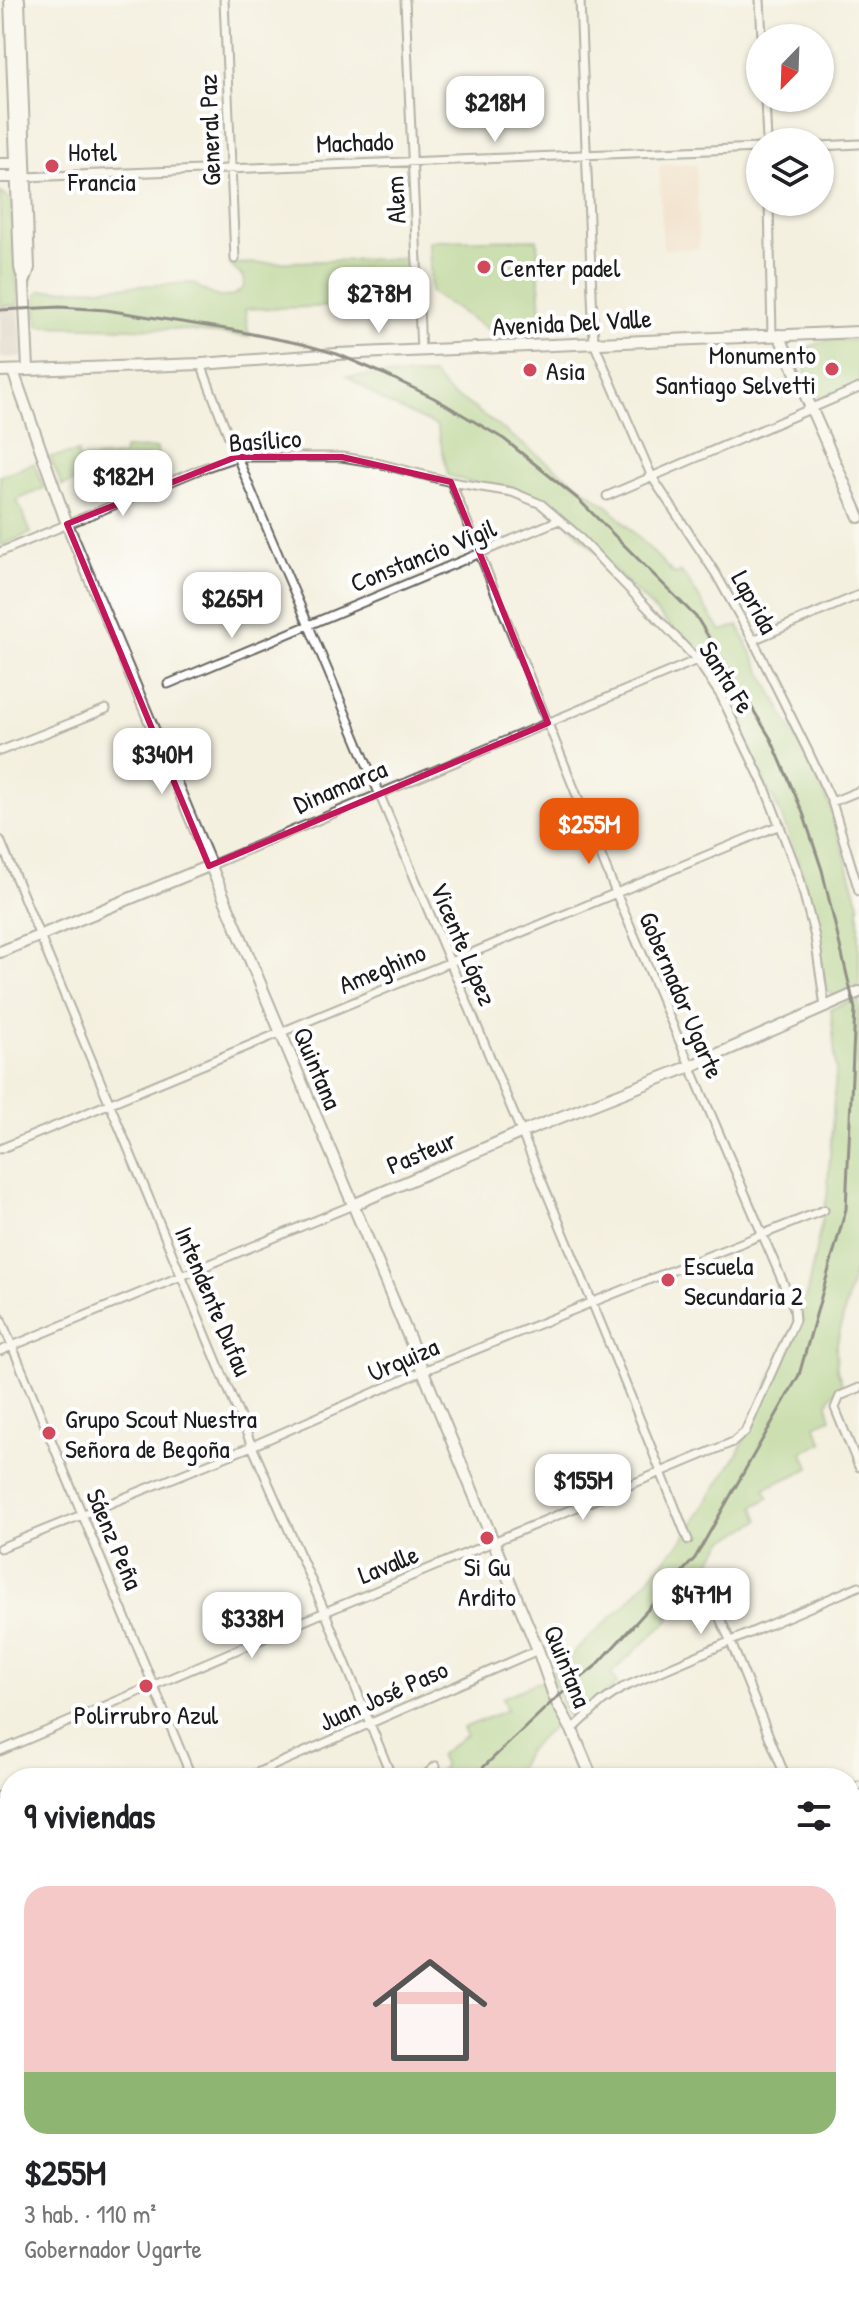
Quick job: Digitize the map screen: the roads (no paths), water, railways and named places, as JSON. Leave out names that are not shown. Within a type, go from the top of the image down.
[{"type":"street","points":[[10,0],[21,177],[20,268],[24,282],[28,369]]},
{"type":"street","points":[[19,0],[20,164]]},
{"type":"street","name":"General Paz","points":[[224,0],[235,259]]},
{"type":"street","name":"Alem","points":[[405,0],[421,351]]},
{"type":"street","points":[[580,0],[594,343]]},
{"type":"street","points":[[760,0],[761,24]]},
{"type":"street","points":[[834,145],[859,144]]},
{"type":"street","name":"Machado","points":[[0,177],[746,149]]},
{"type":"street","points":[[0,164],[20,164]]},
{"type":"street","points":[[770,216],[776,335],[859,517]]},
{"type":"street","name":"Avenida Del Valle","points":[[0,371],[859,332]]},
{"type":"street","name":"Laprida","points":[[594,343],[652,477],[709,561],[753,640],[832,802],[859,891]]},
{"type":"street","name":"Vicente López","points":[[201,364],[236,457],[593,1302],[688,1540]]},
{"type":"street","name":"Quintana","points":[[13,371],[67,524],[423,1371],[538,1650],[555,1699],[588,1768]]},
{"type":"street","points":[[607,496],[859,388]]},
{"type":"street","name":"Basílico","points":[[0,552],[236,457],[342,457],[451,482]]},
{"type":"street","name":"Santa Fe","points":[[451,482],[512,492],[541,504],[697,660],[721,696],[764,785],[799,876],[815,937],[825,1007]]},
{"type":"street","name":"Gobernador Ugarte","points":[[451,482],[616,893],[794,1308],[795,1320],[745,1432]]},
{"type":"street","name":"Constancio Vigil","points":[[168,684],[559,520]]},
{"type":"street","points":[[753,640],[859,595]]},
{"type":"street","name":"Dinamarca","points":[[0,952],[697,660]]},
{"type":"street","points":[[0,751],[106,709]]},
{"type":"street","points":[[832,802],[859,791]]},
{"type":"street","name":"Ameghino","points":[[0,1149],[780,825]]},
{"type":"street","name":"Intendente Dufau","points":[[0,840],[388,1768]]},
{"type":"street","name":"Pasteur","points":[[0,1351],[520,1133],[691,1066],[859,992]]},
{"type":"street","name":"Urquiza","points":[[0,1548],[252,1446],[423,1371],[824,1210]]},
{"type":"street","name":"Sáenz Peña","points":[[0,1317],[188,1768]]},
{"type":"street","points":[[859,1388],[835,1401],[859,1467]]},
{"type":"street","name":"Lavalle","points":[[0,1751],[733,1442],[745,1432]]},
{"type":"street","points":[[572,1730],[622,1688],[859,1586]]},
{"type":"street","points":[[706,1588],[782,1768]]},
{"type":"street","name":"Juan José Paso","points":[[267,1768],[538,1650]]},
{"type":"railway","points":[[0,310],[60,307],[106,310],[302,344],[337,354],[384,374],[434,398],[504,439],[578,499],[697,618],[771,739],[803,813],[822,870],[855,1009],[846,1209],[799,1375],[695,1558],[597,1665],[555,1699],[483,1768]]},
{"type":"place","name":"Hotel Francia","points":[[52,166]]},
{"type":"place","name":"Center padel","points":[[484,267]]},
{"type":"place","name":"Monumento Santiago Selvetti","points":[[832,369]]},
{"type":"place","name":"Asia","points":[[530,370]]},
{"type":"place","name":"Escuela Secundaria 2","points":[[668,1280]]},
{"type":"place","name":"Grupo Scout Nuestra Señora de Begoña","points":[[49,1433]]},
{"type":"place","name":"Si Gu Ardito","points":[[487,1538]]},
{"type":"place","name":"Polirrubro Azul","points":[[146,1686]]}]
